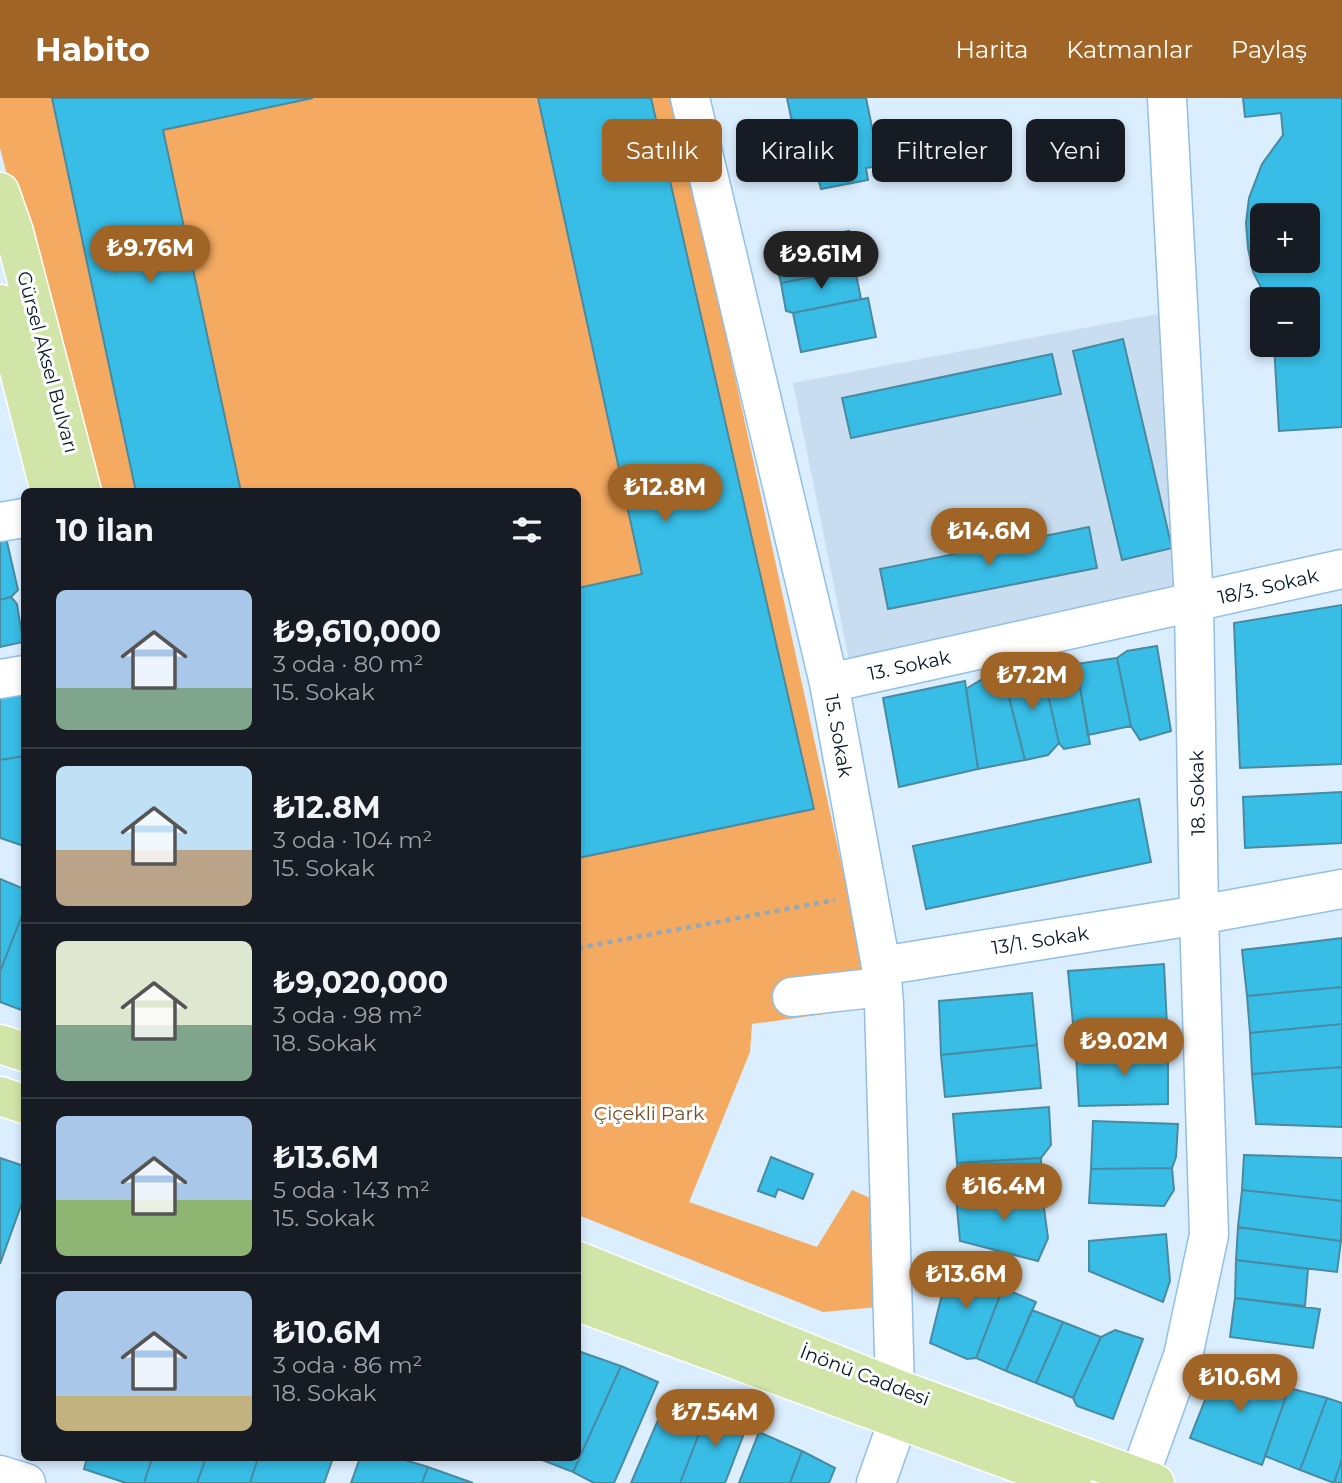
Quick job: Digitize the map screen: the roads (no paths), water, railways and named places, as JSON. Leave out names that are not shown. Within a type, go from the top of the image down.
[{"type":"main road","name":"Gürsel Aksel Bulvarı","points":[[0,192],[14,232],[81,488]]},
{"type":"main road","name":"Gürsel Aksel Bulvarı","points":[[0,304],[6,345],[49,488]]},
{"type":"main road","points":[[0,1044],[21,1051]]},
{"type":"main road","points":[[0,1096],[21,1103]]},
{"type":"main road","name":"İnönü Caddesi","points":[[581,1262],[1072,1483]]},
{"type":"main road","name":"İnönü Caddesi","points":[[581,1302],[1147,1480]]},
{"type":"street","name":"15. Sokak","points":[[690,98],[830,683],[882,976],[897,1403]]},
{"type":"street","name":"18. Sokak","points":[[1147,1480],[1183,1356],[1209,1235],[1199,915],[1194,603],[1167,98]]},
{"type":"street","points":[[0,522],[21,518]]},
{"type":"street","name":"18/3. Sokak","points":[[1194,603],[1342,569]]},
{"type":"street","name":"13. Sokak","points":[[830,683],[1194,603]]},
{"type":"street","points":[[0,679],[21,676]]},
{"type":"street","points":[[1199,915],[1342,889]]},
{"type":"street","name":"13/1. Sokak","points":[[792,997],[882,976],[1199,915]]},
{"type":"street","points":[[876,1483],[897,1403]]},
{"type":"street","points":[[0,1475],[26,1483],[35,1461]]},
{"type":"park label","name":"Çiçekli Park","points":[[649,1113]]}]
